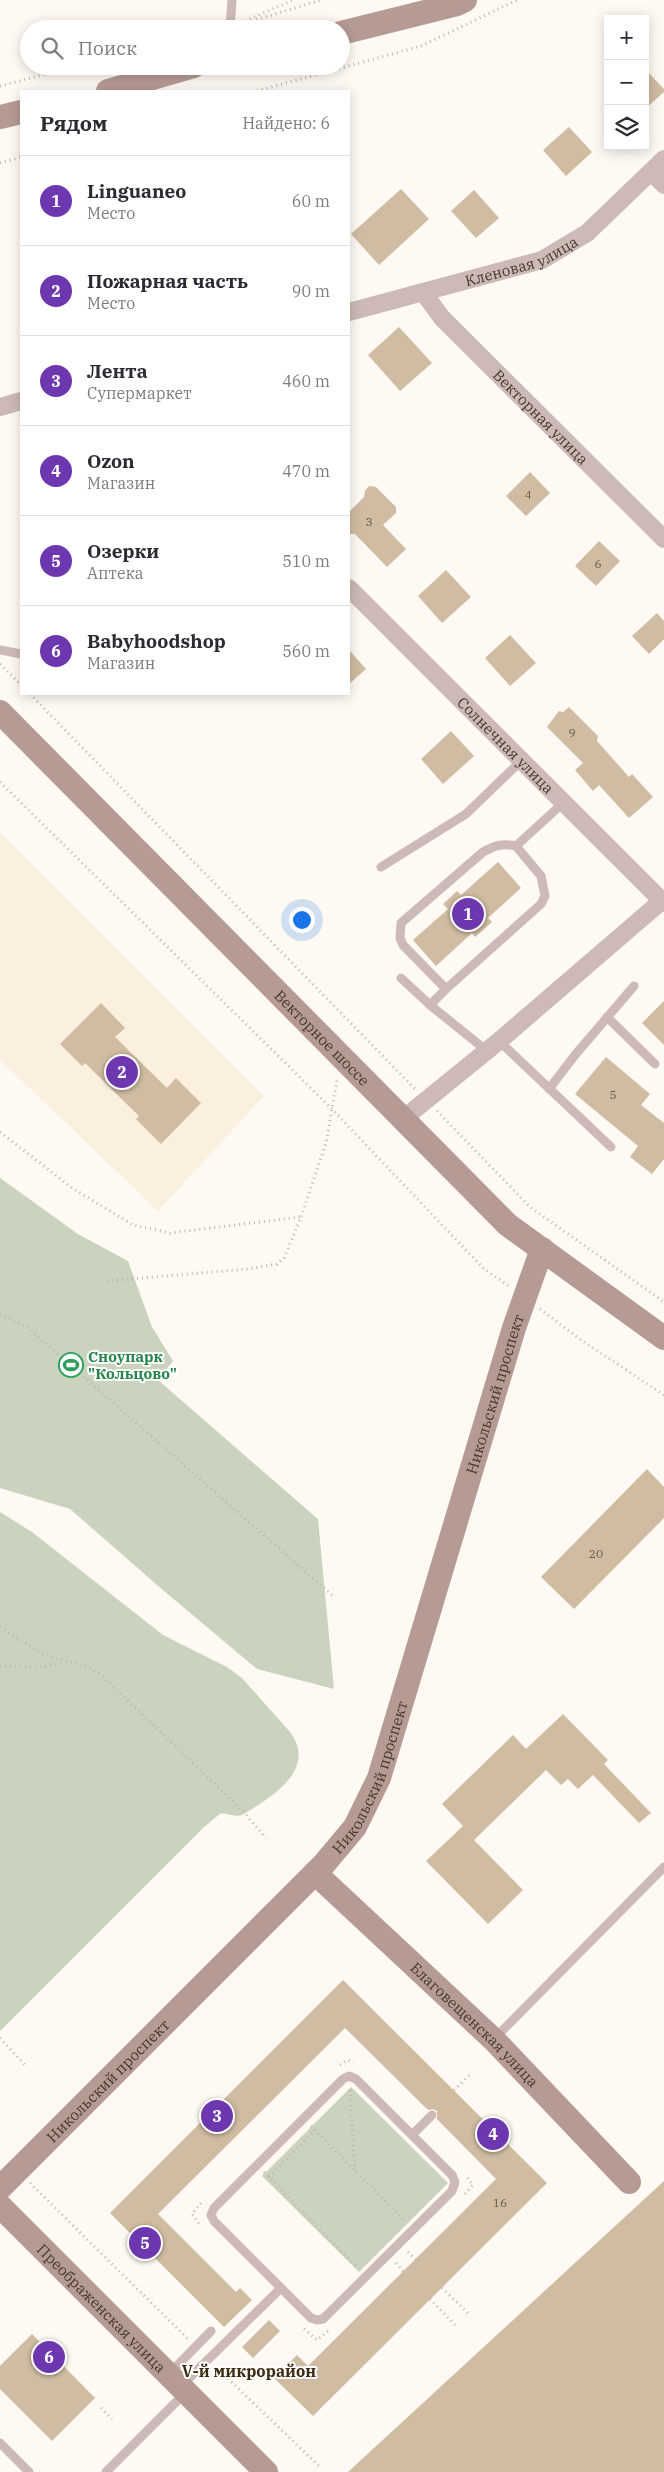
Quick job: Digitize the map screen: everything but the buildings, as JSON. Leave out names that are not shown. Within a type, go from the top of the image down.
[{"type":"main road","points":[[350,31],[457,4],[465,0]]},
{"type":"main road","points":[[111,90],[163,75]]},
{"type":"main road","points":[[0,117],[20,112]]},
{"type":"main road","name":"Векторное шоссе","points":[[0,712],[508,1225],[664,1338]]},
{"type":"main road","name":"Никольский проспект","points":[[0,2188],[315,1873],[355,1827],[379,1778],[524,1297],[542,1249]]},
{"type":"main road","name":"Благовещенская улица","points":[[315,1873],[494,2040],[629,2182]]},
{"type":"main road","name":"Преображенская улица","points":[[0,2206],[266,2472]]},
{"type":"street","name":"Кленовая улица","points":[[350,312],[542,260],[587,233],[664,159]]},
{"type":"street","points":[[651,172],[664,185]]},
{"type":"street","name":"Векторная улица","points":[[423,292],[442,318],[664,539]]},
{"type":"street","points":[[0,407],[20,401]]},
{"type":"street","name":"Солнечная улица","points":[[350,590],[663,901]]},
{"type":"street","points":[[403,1119],[493,1046],[663,901]]},
{"type":"lane","points":[[231,20],[232,0]]},
{"type":"lane","points":[[0,650],[20,654]]},
{"type":"lane","points":[[381,867],[466,814],[521,761]]},
{"type":"lane","points":[[516,846],[563,803]]},
{"type":"lane","points":[[430,1005],[541,904],[545,896],[541,876],[516,846],[503,843],[497,844],[483,852],[402,924],[399,929],[403,945],[446,989]]},
{"type":"lane","points":[[401,978],[430,1005],[493,1046],[549,1089],[611,1147]]},
{"type":"lane","points":[[549,1089],[634,986]]},
{"type":"lane","points":[[607,1017],[655,1064]]},
{"type":"lane","points":[[494,2040],[664,1867]]},
{"type":"lane","points":[[349,2076],[356,2079],[452,2175],[455,2182],[452,2191],[324,2319],[317,2320],[311,2318],[214,2221],[211,2215],[214,2208],[304,2119],[343,2079],[349,2076]]},
{"type":"lane","points":[[412,2135],[432,2115]]},
{"type":"lane","points":[[106,2472],[178,2384],[209,2360],[281,2288]]},
{"type":"lane","points":[[178,2384],[196,2347],[211,2331]]},
{"type":"lane","points":[[0,2443],[29,2472]]},
{"type":"path","points":[[248,20],[294,0]]},
{"type":"path","points":[[256,20],[321,0]]},
{"type":"path","points":[[350,65],[421,46],[517,0]]},
{"type":"path","points":[[0,86],[43,75]]},
{"type":"path","points":[[261,90],[315,75]]},
{"type":"path","points":[[0,163],[20,157]]},
{"type":"path","points":[[0,663],[20,684]]},
{"type":"path","points":[[31,695],[530,1207],[664,1302]]},
{"type":"path","points":[[0,782],[331,1108],[484,1270],[524,1297],[581,1340],[664,1395]]},
{"type":"path","points":[[107,1281],[248,1269],[277,1264],[284,1258],[289,1251],[326,1143],[341,1057]]},
{"type":"path","points":[[0,1132],[72,1188],[132,1225],[170,1233],[301,1217]]},
{"type":"path","points":[[0,1314],[27,1327],[332,1595]]},
{"type":"path","points":[[0,1627],[44,1655],[65,1662],[88,1666],[101,1675],[240,1808],[266,1838]]},
{"type":"path","points":[[0,1666],[43,1667],[65,1662]]},
{"type":"path","points":[[0,2038],[25,2065]]},
{"type":"path","points":[[336,2069],[348,2060]]},
{"type":"path","points":[[348,2060],[359,2069]]},
{"type":"path","points":[[348,2060],[356,2170]]},
{"type":"path","points":[[454,2090],[472,2072]]},
{"type":"path","points":[[304,2119],[422,2237],[390,2268]]},
{"type":"path","points":[[269,2177],[315,2130]]},
{"type":"path","points":[[257,2165],[366,2276]]},
{"type":"path","points":[[18,2170],[196,2347]]},
{"type":"path","points":[[463,2196],[473,2185],[464,2174]]},
{"type":"path","points":[[208,2196],[192,2214],[208,2232]]},
{"type":"path","points":[[408,2251],[416,2260]]},
{"type":"path","points":[[396,2263],[404,2272]]},
{"type":"path","points":[[442,2288],[469,2314]]},
{"type":"path","points":[[430,2299],[457,2327]]},
{"type":"path","points":[[299,2324],[317,2340],[334,2324]]},
{"type":"path","points":[[209,2360],[319,2466]]},
{"type":"path","points":[[216,2367],[223,2360]]},
{"type":"path","points":[[100,2408],[112,2419]]},
{"type":"shaded area","points":[[0,832],[264,1096],[158,1211],[0,1060]]},
{"type":"green space","name":"Сноупарк \"Кольцово\"","points":[[0,1178],[78,1234],[128,1261],[152,1327],[173,1361],[158,1380],[318,1519],[334,1689],[257,1669],[70,1509],[0,1488]]},
{"type":"green space","points":[[0,1512],[32,1532],[163,1635],[227,1667],[242,1678],[291,1733],[298,1747],[298,1759],[294,1771],[287,1782],[277,1792],[242,1815],[221,1813],[203,1828],[0,2031]]},
{"type":"green space","points":[[351,2087],[448,2183],[359,2272],[262,2176]]},
{"type":"place","name":"Linguaneo","points":[[468,914]]},
{"type":"place","name":"Пожарная часть","points":[[122,1072]]},
{"type":"place","name":"Сноупарк \"Кольцово\"","points":[[71,1365]]},
{"type":"place","name":"Лента","points":[[217,2116]]},
{"type":"place","name":"Ozon","points":[[493,2134]]},
{"type":"place","name":"Озерки","points":[[145,2243]]},
{"type":"place","name":"Babyhoodshop","points":[[49,2357]]},
{"type":"district","name":"V-й микрорайон","points":[[249,2371]]}]
